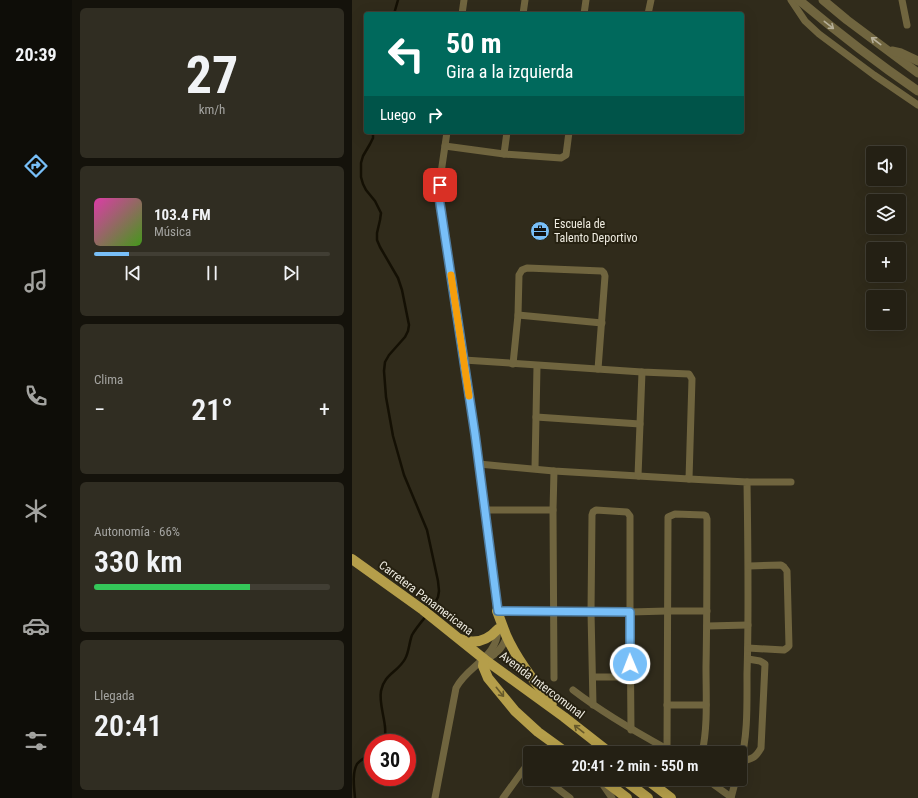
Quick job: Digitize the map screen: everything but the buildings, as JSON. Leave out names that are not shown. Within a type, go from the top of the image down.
[{"type":"main road","name":"Carretera Panamericana","points":[[352,559],[427,614],[484,659]]},
{"type":"main road","points":[[498,611],[507,636],[517,655],[539,687],[564,717]]},
{"type":"main road","points":[[457,638],[472,642],[479,641],[493,635],[498,629]]},
{"type":"main road","name":"Avenida Intercomunal","points":[[557,746],[538,732],[511,706],[488,678],[483,666],[484,659],[601,746]]},
{"type":"main road","points":[[612,786],[628,798]]},
{"type":"main road","points":[[632,786],[648,798]]},
{"type":"main road","points":[[655,786],[671,798]]},
{"type":"street","points":[[462,12],[464,0]]},
{"type":"street","points":[[523,12],[525,0]]},
{"type":"street","points":[[584,12],[586,0]]},
{"type":"street","points":[[648,12],[651,0]]},
{"type":"street","points":[[790,0],[805,20],[819,34],[874,75],[918,105]]},
{"type":"street","points":[[799,0],[869,56],[918,91]]},
{"type":"street","points":[[822,0],[918,73]]},
{"type":"street","points":[[902,0],[907,25]]},
{"type":"street","points":[[888,50],[902,53],[918,61]]},
{"type":"street","points":[[435,798],[456,688],[459,682],[484,659],[497,640],[498,629],[498,611],[479,464],[439,197],[447,134]]},
{"type":"street","points":[[504,154],[507,134]]},
{"type":"street","points":[[445,146],[504,154],[561,158],[566,155],[569,134]]},
{"type":"street","points":[[513,364],[520,276],[522,270],[527,268],[602,270],[605,276],[598,369]]},
{"type":"street","points":[[518,315],[602,323]]},
{"type":"street","points":[[464,360],[536,366],[689,374],[692,376],[689,479]]},
{"type":"street","points":[[535,468],[536,366]]},
{"type":"street","points":[[638,476],[642,372]]},
{"type":"street","points":[[536,417],[640,424]]},
{"type":"street","points":[[479,464],[689,479],[747,482],[791,482]]},
{"type":"street","points":[[554,470],[554,678]]},
{"type":"street","points":[[744,746],[746,736],[749,566],[747,482]]},
{"type":"street","points":[[485,510],[553,510]]},
{"type":"street","points":[[593,705],[591,612],[592,515],[596,510],[627,512],[630,516],[631,730]]},
{"type":"street","points":[[670,746],[667,705],[668,517],[675,514],[704,515],[708,520],[706,705],[704,746]]},
{"type":"street","points":[[748,648],[784,650],[789,646],[787,571],[781,565],[749,566]]},
{"type":"street","points":[[498,611],[707,611]]},
{"type":"street","points":[[707,626],[748,625]]},
{"type":"street","points":[[484,659],[496,654],[504,644],[507,636]]},
{"type":"street","points":[[747,761],[757,755],[761,748],[764,664],[760,661],[748,659]]},
{"type":"street","points":[[593,676],[630,677]]},
{"type":"street","points":[[573,690],[631,730],[661,746]]},
{"type":"street","points":[[667,705],[706,705]]},
{"type":"street","points":[[503,798],[523,770]]},
{"type":"street","points":[[554,786],[570,798]]},
{"type":"street","points":[[603,786],[612,798]]},
{"type":"street","points":[[715,786],[731,798],[734,786]]},
{"type":"waterway","points":[[395,12],[398,0]]},
{"type":"waterway","points":[[373,134],[373,138],[363,156],[361,163],[361,177],[366,190],[375,201],[381,213],[377,240],[398,278],[409,325],[405,337],[389,355],[385,362],[384,371],[386,397],[393,436],[404,475],[427,530],[438,581],[438,597],[430,611]]},
{"type":"waterway","points":[[385,734],[385,724],[381,704],[381,691],[383,685],[388,677],[405,659],[412,635],[427,615]]},
{"type":"waterway","points":[[355,798],[354,772],[357,764],[364,759]]},
{"type":"slow traffic","points":[[451,275],[469,396]]},
{"type":"place","name":"Escuela de Talento Deportivo","points":[[540,231]]},
{"type":"route","points":[[440,185],[439,197],[475,434],[498,611],[630,612],[630,664]]}]
